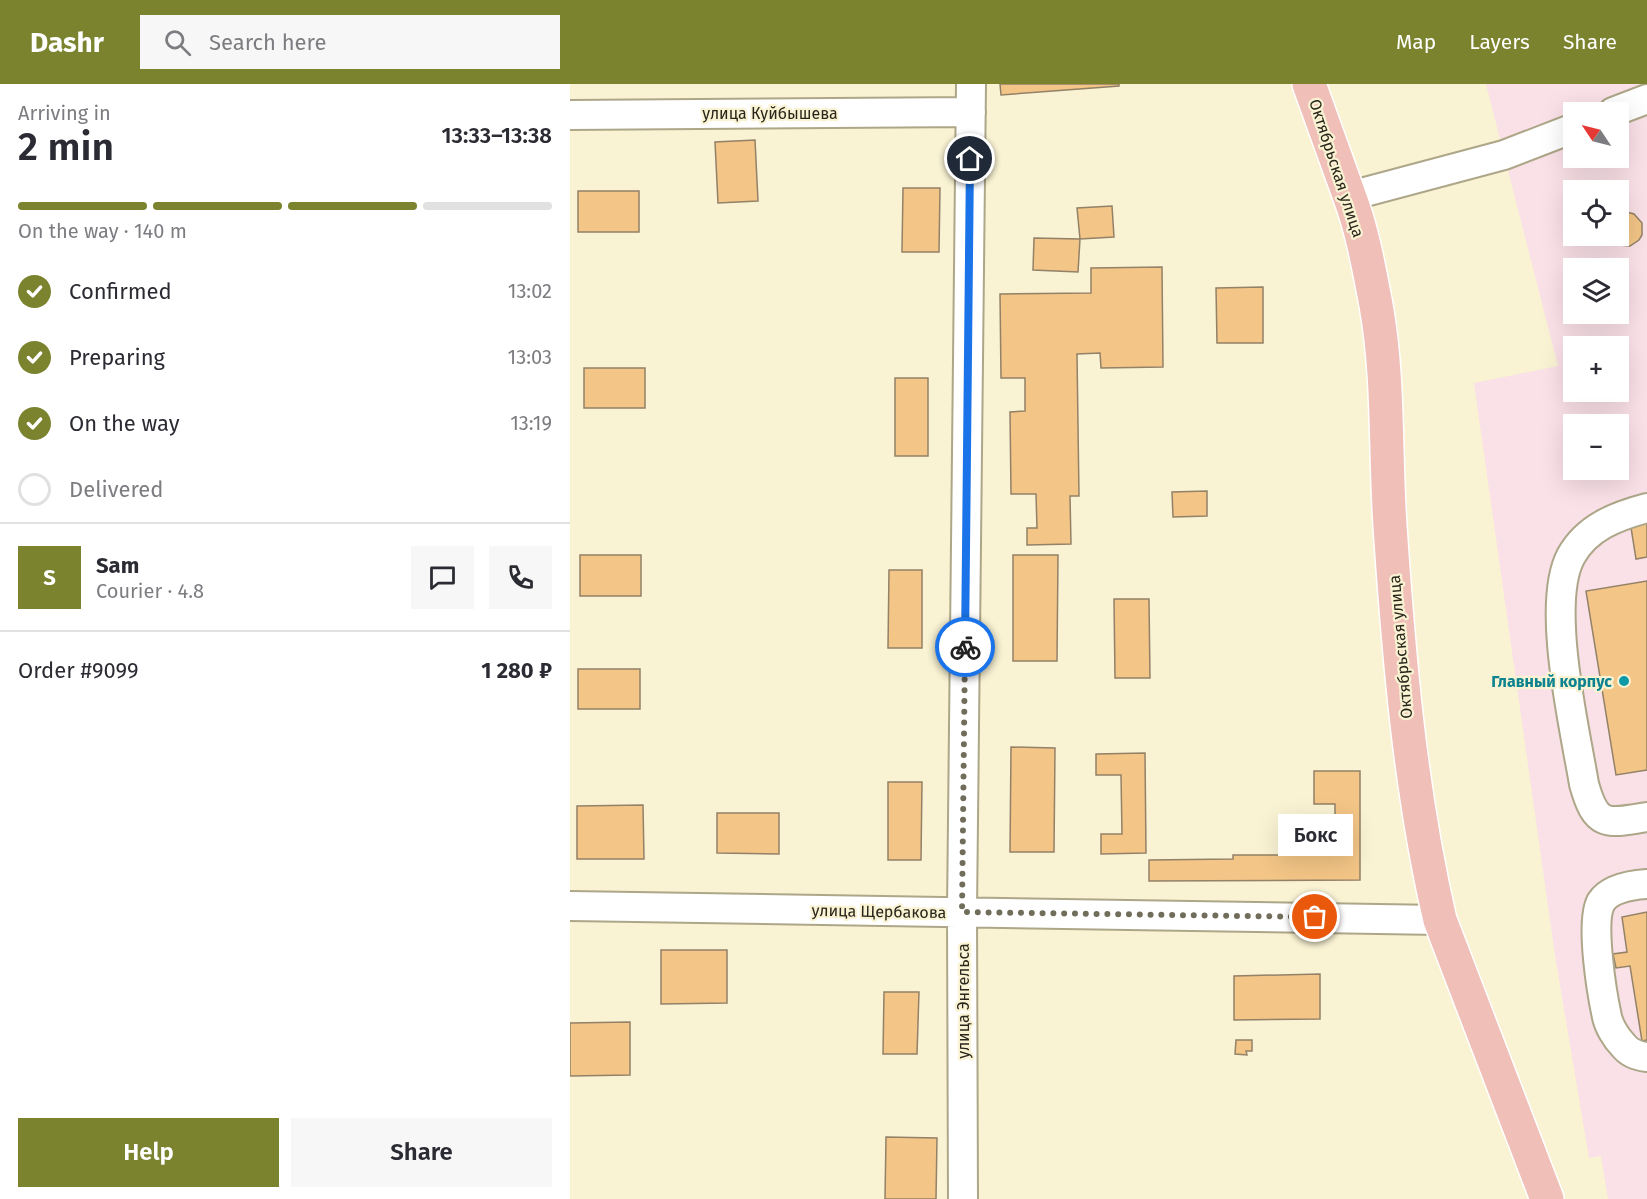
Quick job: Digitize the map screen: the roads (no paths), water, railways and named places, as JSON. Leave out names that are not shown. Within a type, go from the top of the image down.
[{"type":"main road","name":"Октябрьская улица","points":[[1310,84],[1350,196],[1376,305],[1405,718],[1422,838],[1440,920],[1546,1199]]},
{"type":"street","name":"улица Куйбышева","points":[[570,115],[971,98]]},
{"type":"street","name":"улица Энгельса","points":[[963,1199],[962,912],[971,98]]},
{"type":"street","points":[[1629,106],[1647,99]]},
{"type":"street","points":[[1350,196],[1504,155],[1563,132]]},
{"type":"street","points":[[1647,508],[1619,515],[1580,543],[1572,556],[1564,579],[1560,633],[1584,784],[1590,805],[1594,813],[1612,821],[1647,817]]},
{"type":"street","points":[[1647,884],[1630,885],[1609,894],[1600,903],[1596,933],[1608,1019],[1622,1045],[1631,1053],[1647,1057]]},
{"type":"street","name":"улица Щербакова","points":[[570,906],[1440,920]]},
{"type":"place","name":"Главный корпус","points":[[1624,681]]},
{"type":"place","name":"Бокс","points":[[1315,917]]}]
